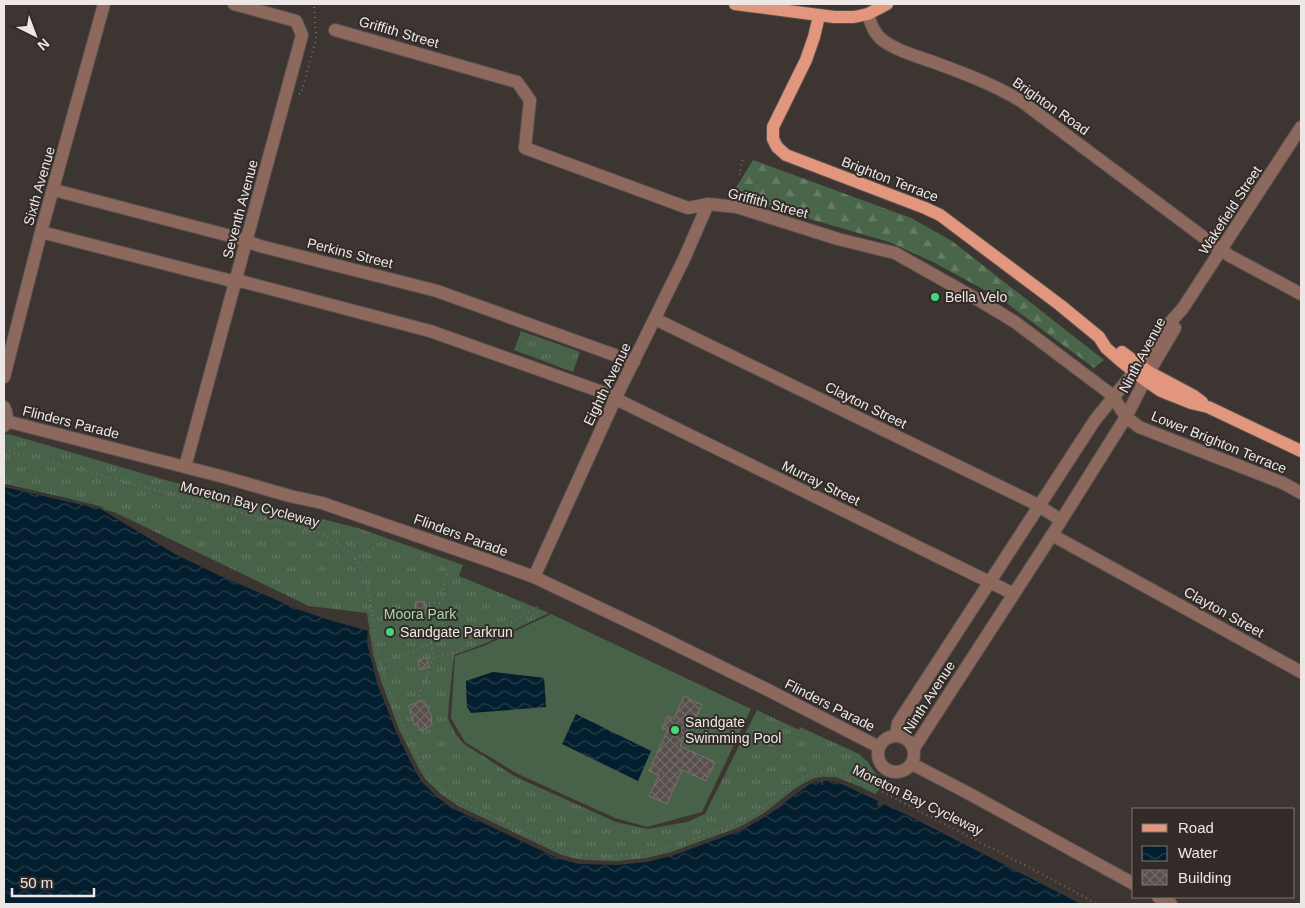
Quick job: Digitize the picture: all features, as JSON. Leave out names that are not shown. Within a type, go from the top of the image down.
[{"type":"main road","points":[[735,4],[834,17],[854,17],[868,14],[887,4]]},
{"type":"main road","name":"Brighton Terrace","points":[[819,16],[806,60],[773,126],[773,139],[777,147],[786,155],[940,215],[1060,304],[1099,337],[1111,342],[1161,390],[1191,403],[1208,407],[1301,451]]},
{"type":"street","name":"Sixth Avenue","points":[[4,376],[41,232],[104,4]]},
{"type":"street","name":"Seventh Avenue","points":[[185,467],[302,35],[296,21],[234,4]]},
{"type":"street","name":"Brighton Road","points":[[868,14],[872,27],[879,37],[888,43],[903,51],[1003,90],[1221,250],[1301,294]]},
{"type":"street","name":"Griffith Street","points":[[335,30],[517,82],[530,100],[525,148],[688,208],[708,204],[737,207],[838,238],[895,253],[1015,322],[1114,398],[1126,417]]},
{"type":"street","name":"Wakefield Street","points":[[1183,308],[1301,127]]},
{"type":"street","name":"Perkins Street","points":[[54,190],[437,291],[634,362]]},
{"type":"street","name":"Eighth Avenue","points":[[534,577],[616,397],[684,259],[708,204]]},
{"type":"street","points":[[41,232],[244,282],[430,331],[616,397]]},
{"type":"street","name":"Ninth Avenue","points":[[896,735],[898,723],[1095,420],[1114,398],[1142,372],[1174,330],[1183,308]]},
{"type":"street","name":"Clayton Street","points":[[655,319],[1039,506],[1062,520]]},
{"type":"street","name":"Ninth Avenue","points":[[914,748],[1062,520],[1126,417],[1142,372]]},
{"type":"street","name":"Murray Street","points":[[616,397],[620,401],[1014,594]]},
{"type":"street","points":[[4,407],[7,412],[5,423]]},
{"type":"street","name":"Lower Brighton Terrace","points":[[1126,417],[1139,426],[1283,484],[1301,494]]},
{"type":"street","name":"Flinders Parade","points":[[5,423],[322,503],[534,577],[756,684],[879,747]]},
{"type":"street","name":"Clayton Street","points":[[1052,535],[1301,672]]},
{"type":"street","points":[[896,735],[907,738],[912,743],[915,754],[912,764],[1132,883]]},
{"type":"street","name":"Flinders Parade","points":[[896,735],[886,738],[879,747],[878,759],[890,771],[896,772],[907,769],[912,764]]},
{"type":"street","points":[[1160,898],[1172,904]]},
{"type":"path","points":[[301,94],[316,39],[314,4]]},
{"type":"path","points":[[725,200],[727,194],[732,190],[752,194],[759,189],[754,183],[739,174],[743,158]]},
{"type":"path","name":"Moreton Bay Cycleway","points":[[4,450],[319,532],[332,538],[355,560],[365,576],[380,663],[405,730],[423,767],[436,784],[460,802],[562,850],[580,855],[617,856],[669,848],[738,822],[763,808],[805,776],[829,772],[872,787],[1041,873],[1097,904]]},
{"type":"path","points":[[355,560],[379,546]]},
{"type":"path","points":[[443,635],[442,592],[448,570]]},
{"type":"path","points":[[424,603],[443,603]]},
{"type":"path","points":[[380,663],[414,652],[443,635],[502,628],[541,605]]},
{"type":"path","points":[[434,657],[459,651],[466,646],[474,632]]},
{"type":"path","points":[[419,701],[419,696],[434,657],[431,643]]},
{"type":"green space","points":[[753,160],[911,218],[952,241],[1104,360],[1094,368],[1001,299],[935,263],[889,242],[731,196]]},
{"type":"green space","points":[[521,331],[580,352],[573,372],[514,350]]},
{"type":"green space","name":"Moora Park","points":[[9,434],[165,480],[358,528],[463,565],[459,576],[549,613],[484,644],[454,655],[448,719],[455,733],[464,744],[516,777],[616,822],[648,829],[687,822],[705,814],[757,710],[799,730],[800,727],[859,754],[868,762],[875,773],[883,779],[876,794],[835,778],[822,777],[814,779],[798,787],[761,815],[747,823],[725,833],[659,856],[610,862],[585,860],[561,855],[458,806],[441,795],[425,779],[400,732],[381,681],[373,655],[367,613],[309,606],[114,512],[4,488],[4,435]]},
{"type":"green space","name":"Sandgate Swimming Pool","points":[[551,614],[751,709],[702,812],[647,827],[615,818],[518,774],[465,742],[451,718],[455,656],[486,645]],"holes":[[[493,672],[544,678],[546,707],[467,707],[466,681]]]},
{"type":"water","points":[[4,484],[70,499],[99,508],[175,554],[216,574],[300,610],[368,631],[376,671],[399,733],[424,780],[448,802],[570,860],[617,862],[659,857],[727,834],[754,821],[802,786],[821,779],[821,785],[823,785],[823,778],[862,790],[907,810],[1089,904],[4,904]]},
{"type":"water","points":[[493,672],[544,678],[546,707],[471,713],[467,707],[466,681]]},
{"type":"water","points":[[576,714],[651,751],[638,781],[562,744]]},
{"type":"pier","points":[[4,484],[100,506],[105,509],[4,487]]},
{"type":"pier","points":[[368,629],[373,655],[384,692],[400,732],[425,779],[458,806],[561,855],[580,860],[617,861],[647,858],[671,852],[740,827],[766,812],[808,781],[815,778],[835,777],[863,788],[863,790],[907,810],[1089,904],[1081,904],[905,814],[883,804],[881,807],[877,805],[878,801],[839,783],[828,781],[810,784],[768,815],[742,830],[672,856],[647,862],[617,865],[579,864],[559,859],[456,810],[438,798],[422,782],[397,734],[377,683],[367,643]]},
{"type":"building","points":[[424,601],[426,613],[416,614],[415,602]]},
{"type":"building","points":[[427,658],[429,667],[420,670],[418,660]]},
{"type":"building","points":[[684,696],[702,705],[691,728],[688,727],[680,746],[715,762],[706,781],[682,770],[667,804],[649,796],[659,775],[649,771],[668,730],[662,728],[668,716],[674,719]]},
{"type":"building","points":[[424,700],[431,716],[432,725],[420,731],[418,724],[415,725],[408,706]]},
{"type":"place","name":"Bella Velo","points":[[935,297]]},
{"type":"place","name":"Sandgate Parkrun","points":[[390,632]]},
{"type":"place","name":"Sandgate Swimming Pool","points":[[675,730]]}]
